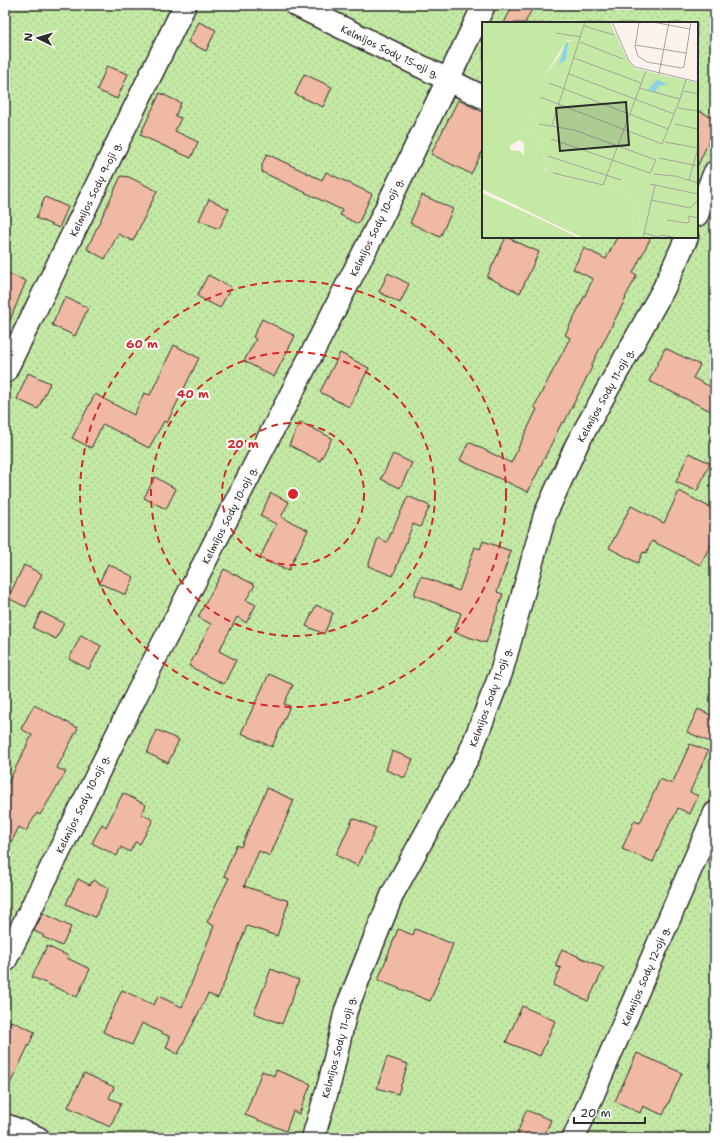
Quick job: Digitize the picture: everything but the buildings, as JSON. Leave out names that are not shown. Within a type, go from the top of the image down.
[{"type":"street","name":"Kelmijos Sodų 9-oji g.","points":[[5,372],[185,5]]},
{"type":"street","name":"Kelmijos Sodų 15-oji g.","points":[[296,5],[482,97]]},
{"type":"street","name":"Kelmijos Sodų 10-oji g.","points":[[5,961],[142,684],[379,223],[484,5]]},
{"type":"street","points":[[703,206],[715,172]]},
{"type":"street","name":"Kelmijos Sodų 11-oji g.","points":[[313,1138],[330,1081],[346,1010],[390,900],[469,755],[501,673],[545,516],[577,444],[664,288],[687,238]]},
{"type":"street","name":"Kelmijos Sodų 12-oji g.","points":[[574,1138],[715,813]]},
{"type":"street","points":[[5,1125],[38,1138]]},
{"type":"green space","points":[[5,5],[715,5],[715,1138],[5,1138]]}]
